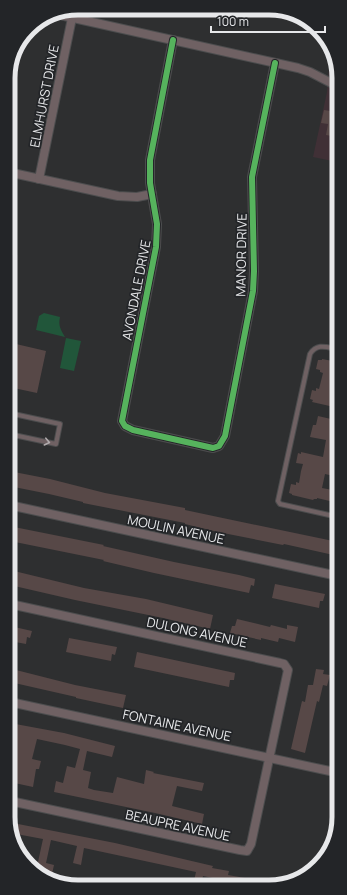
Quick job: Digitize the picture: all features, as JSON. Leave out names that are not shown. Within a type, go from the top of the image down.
[{"type":"street","points":[[65,16],[275,63],[310,72],[332,83]]},
{"type":"street","name":"ELMHURST DRIVE","points":[[39,179],[72,18]]},
{"type":"street","name":"AVONDALE DRIVE","points":[[123,424],[123,414],[156,247],[157,224],[149,171],[173,40]]},
{"type":"street","name":"MANOR DRIVE","points":[[123,424],[129,429],[213,448],[219,446],[225,436],[252,300],[254,271],[252,178],[275,63]]},
{"type":"street","points":[[15,174],[118,196],[137,197],[152,194]]},
{"type":"street","name":"MOULIN AVENUE","points":[[15,506],[332,575]]},
{"type":"street","name":"DULONG AVENUE","points":[[15,605],[284,664],[288,670],[287,679],[269,758]]},
{"type":"street","name":"FONTAINE AVENUE","points":[[15,703],[332,771]]},
{"type":"street","name":"BEAUPRE AVENUE","points":[[15,802],[247,851],[251,844],[269,758]]},
{"type":"lane","points":[[332,348],[322,346],[313,349],[310,354],[278,501],[280,504],[332,516]]},
{"type":"lane","points":[[15,414],[60,424],[56,444],[15,435]]},
{"type":"shaded area","points":[[330,64],[332,78],[332,161],[313,157],[327,92]]},
{"type":"green space","points":[[44,313],[60,317],[59,320],[61,330],[65,337],[36,330],[39,316]]},
{"type":"green space","points":[[66,338],[81,341],[74,371],[60,368]]},
{"type":"building","points":[[324,110],[332,111],[332,136],[326,135],[328,124],[321,123]]},
{"type":"building","points":[[15,340],[17,340],[16,344],[46,351],[37,393],[15,388]]},
{"type":"building","points":[[318,360],[332,361],[332,407],[312,402],[313,400],[310,399],[312,390],[316,391],[316,388],[319,389],[323,373],[316,369]]},
{"type":"building","points":[[332,415],[332,476],[325,474],[322,488],[332,490],[332,502],[317,498],[313,500],[292,495],[289,493],[291,484],[296,485],[296,482],[299,483],[303,464],[296,463],[298,453],[301,454],[301,452],[323,457],[326,440],[310,437],[313,425],[316,425],[318,416],[331,419]]},
{"type":"building","points":[[15,472],[50,479],[105,493],[185,508],[185,510],[332,541],[332,555],[218,532],[185,523],[83,503],[15,487]]},
{"type":"building","points":[[15,527],[239,575],[255,579],[254,586],[251,585],[249,593],[154,573],[103,561],[104,560],[15,542]]},
{"type":"building","points":[[15,571],[84,588],[146,599],[213,615],[210,629],[15,586]]},
{"type":"building","points":[[275,584],[325,594],[323,601],[320,601],[319,608],[272,598]]},
{"type":"building","points":[[237,619],[270,627],[271,625],[287,629],[287,625],[298,627],[295,642],[279,638],[278,642],[261,638],[261,640],[230,633],[232,626],[235,626]]},
{"type":"building","points":[[15,627],[32,631],[30,638],[27,637],[26,644],[15,642]]},
{"type":"building","points":[[69,638],[117,647],[115,655],[112,654],[111,661],[66,652]]},
{"type":"building","points":[[137,652],[235,673],[234,680],[230,680],[229,687],[134,667]]},
{"type":"building","points":[[316,669],[324,670],[323,674],[330,675],[327,686],[323,685],[319,702],[317,701],[305,753],[291,749],[302,701],[305,702],[308,685],[313,685]]},
{"type":"building","points":[[16,670],[75,685],[126,695],[123,708],[15,683]]},
{"type":"building","points":[[15,724],[64,733],[115,746],[112,757],[87,751],[83,770],[91,772],[88,788],[113,793],[117,777],[144,784],[146,770],[154,772],[153,773],[204,783],[202,791],[177,786],[172,806],[204,814],[202,824],[54,792],[56,781],[63,783],[67,766],[75,768],[80,749],[65,745],[37,739],[32,759],[41,761],[39,769],[36,769],[33,787],[15,783],[15,762],[17,752],[15,752]]},
{"type":"building","points":[[16,824],[115,843],[213,866],[212,868],[229,871],[228,875],[245,878],[245,880],[222,880],[203,876],[202,880],[194,880],[196,872],[84,848],[81,865],[73,863],[77,846],[51,840],[46,863],[54,865],[52,874],[43,869],[34,861],[38,862],[43,839],[17,834]]},
{"type":"cycle path","points":[[173,40],[150,160],[150,183],[157,224],[156,247],[122,421],[125,426],[133,430],[213,448],[219,446],[225,436],[253,291],[252,177],[275,63]]}]
